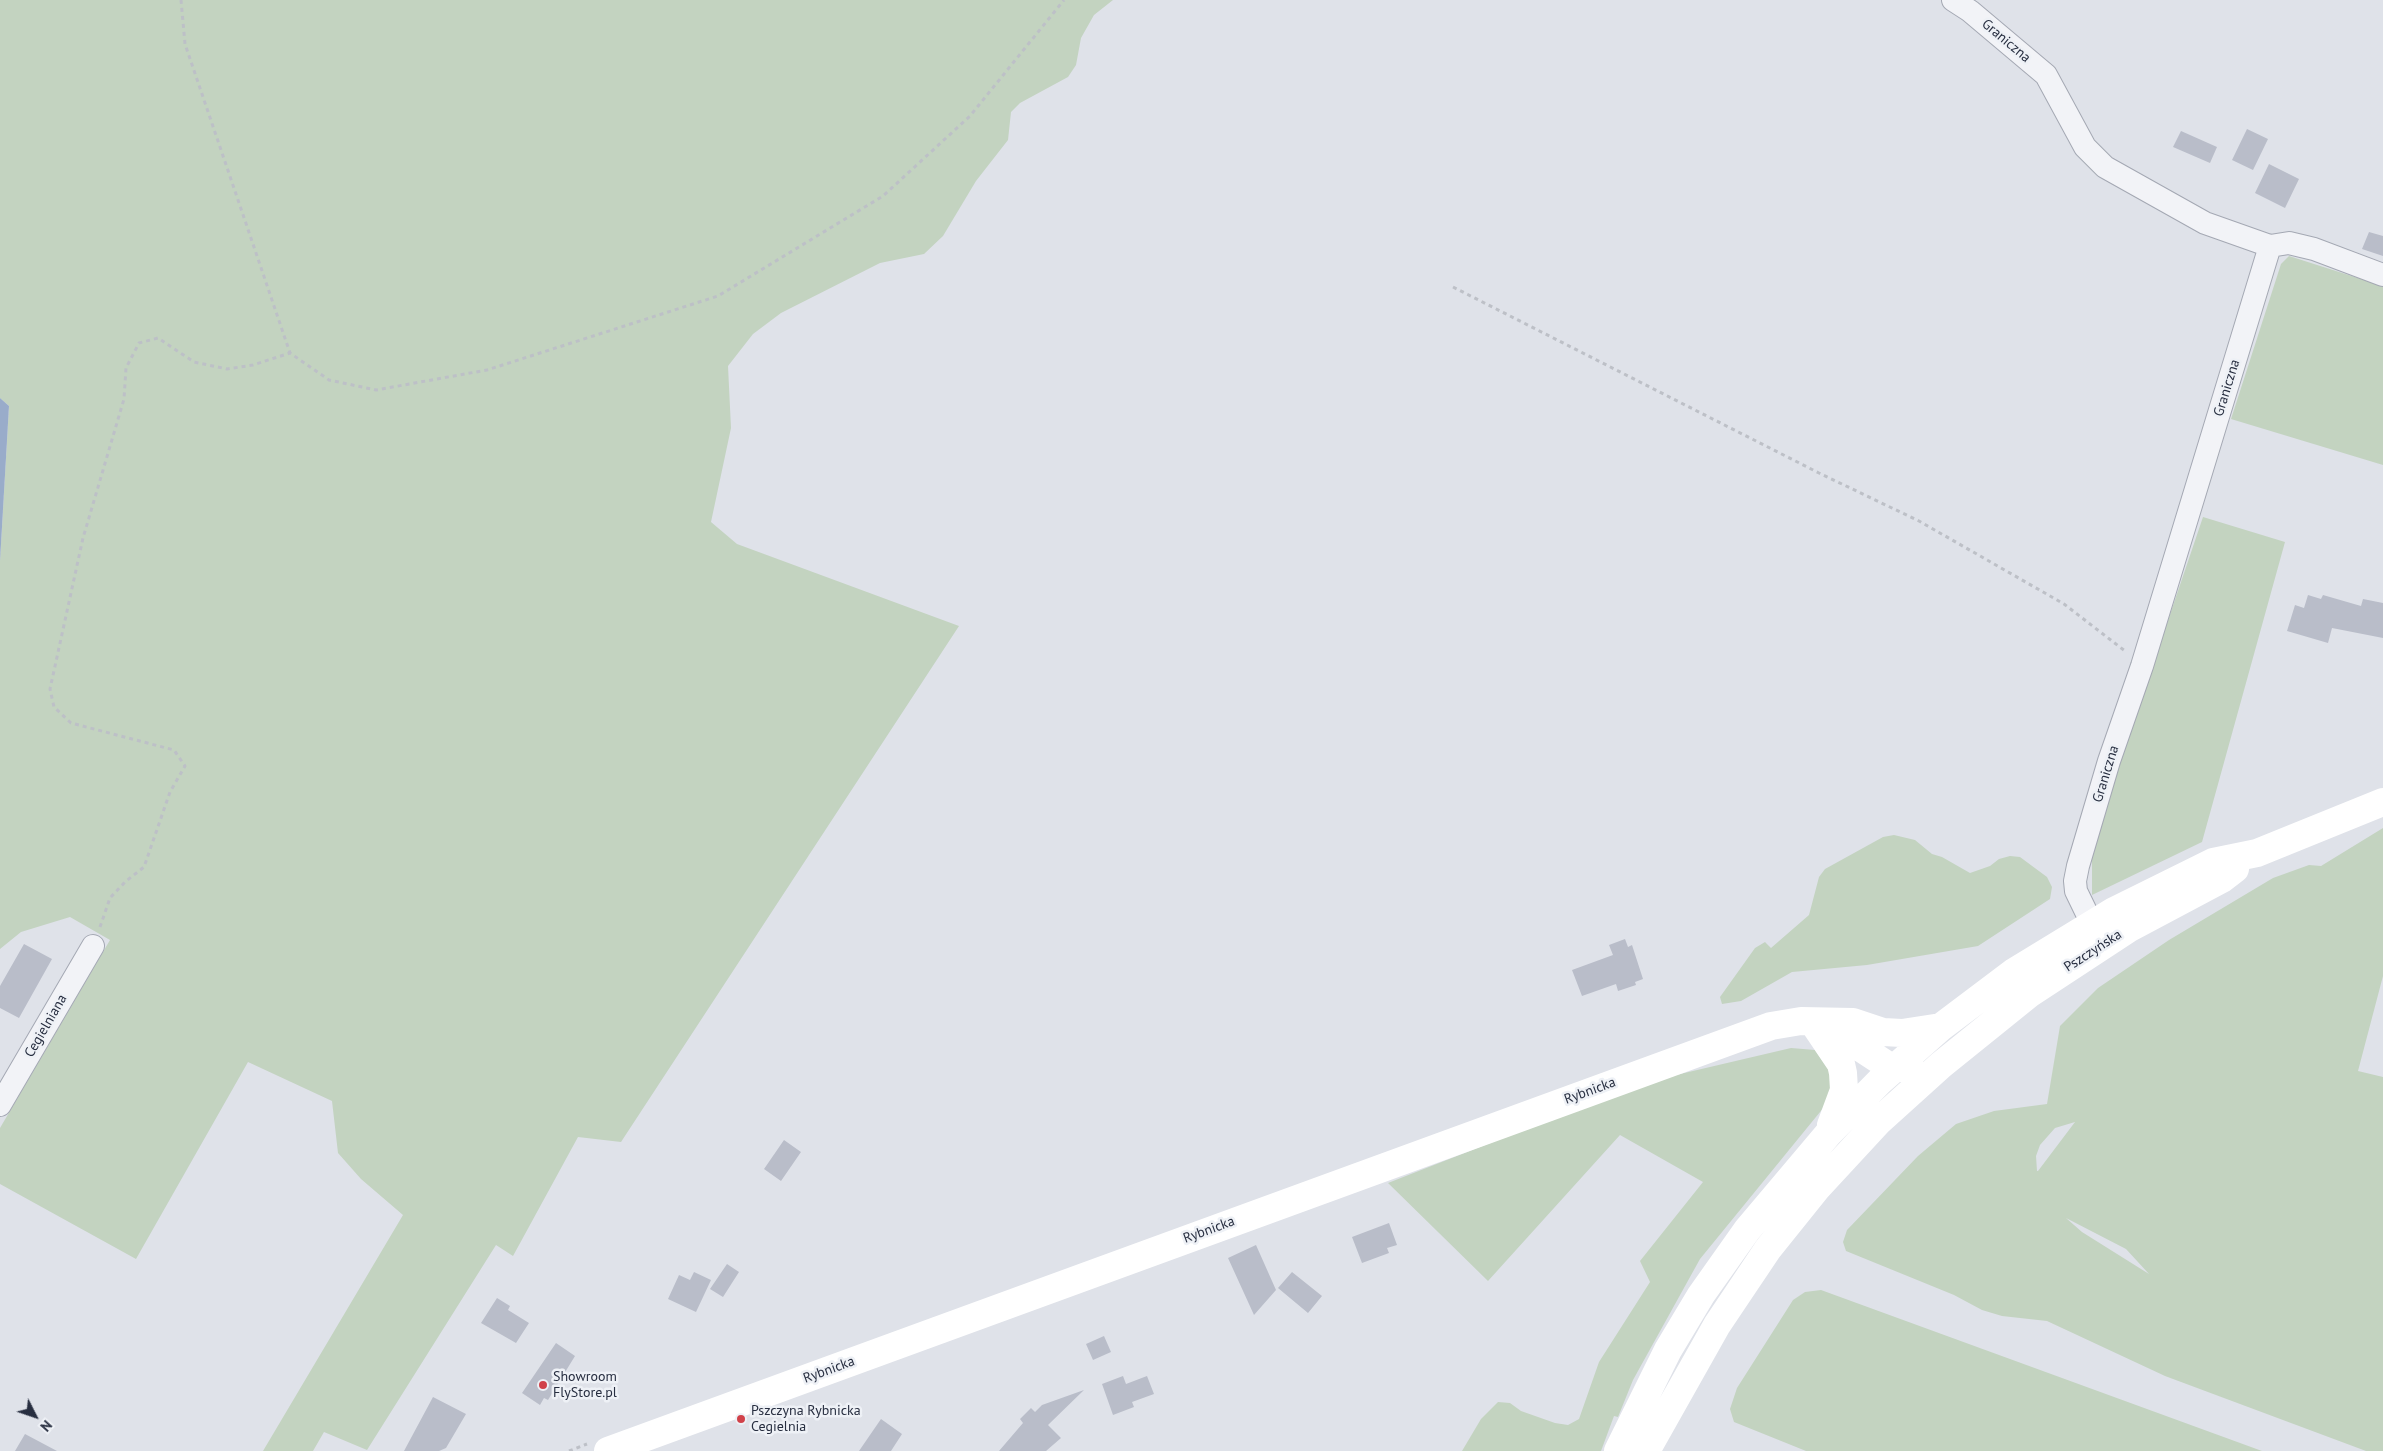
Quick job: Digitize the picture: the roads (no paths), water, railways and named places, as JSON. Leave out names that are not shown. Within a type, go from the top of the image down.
[{"type":"main road","name":"Pszczyńska","points":[[1618,1451],[1653,1378],[1701,1295],[1767,1204],[1828,1134],[1896,1067],[1941,1027],[2014,972],[2092,924],[2213,862],[2257,853],[2383,802]]},
{"type":"main road","name":"Pszczyńska","points":[[1879,1121],[1940,1066],[2029,994],[2087,954],[2159,911],[2222,878],[2257,853]]},
{"type":"main road","name":"Rybnicka","points":[[612,1450],[1734,1037],[1789,1022],[1853,1022],[1873,1029],[1902,1033],[1941,1027]]},
{"type":"main road","name":"Rybnicka","points":[[1813,1022],[1847,1040],[1887,1065],[1910,1070],[1940,1066]]},
{"type":"main road","points":[[1813,1022],[1841,1064],[1843,1073],[1844,1090],[1828,1134]]},
{"type":"main road","points":[[1646,1451],[1717,1325],[1768,1249],[1830,1174],[1879,1121],[1897,1079],[1891,1048],[1873,1029]]},
{"type":"street","name":"Graniczna","points":[[1953,0],[1970,11],[2046,75],[2085,147],[2105,167],[2205,223],[2270,246],[2142,666],[2109,760],[2075,881],[2082,905],[2092,924]]},
{"type":"street","points":[[2270,246],[2289,243],[2314,249],[2383,275]]},
{"type":"street","name":"Cegielniana","points":[[0,1105],[93,946]]},
{"type":"water","points":[[0,398],[9,406],[0,561]]},
{"type":"place","name":"Showroom FlyStore.pl","points":[[543,1385]]},
{"type":"place","name":"Pszczyna Rybnicka Cegielnia","points":[[741,1419]]}]
